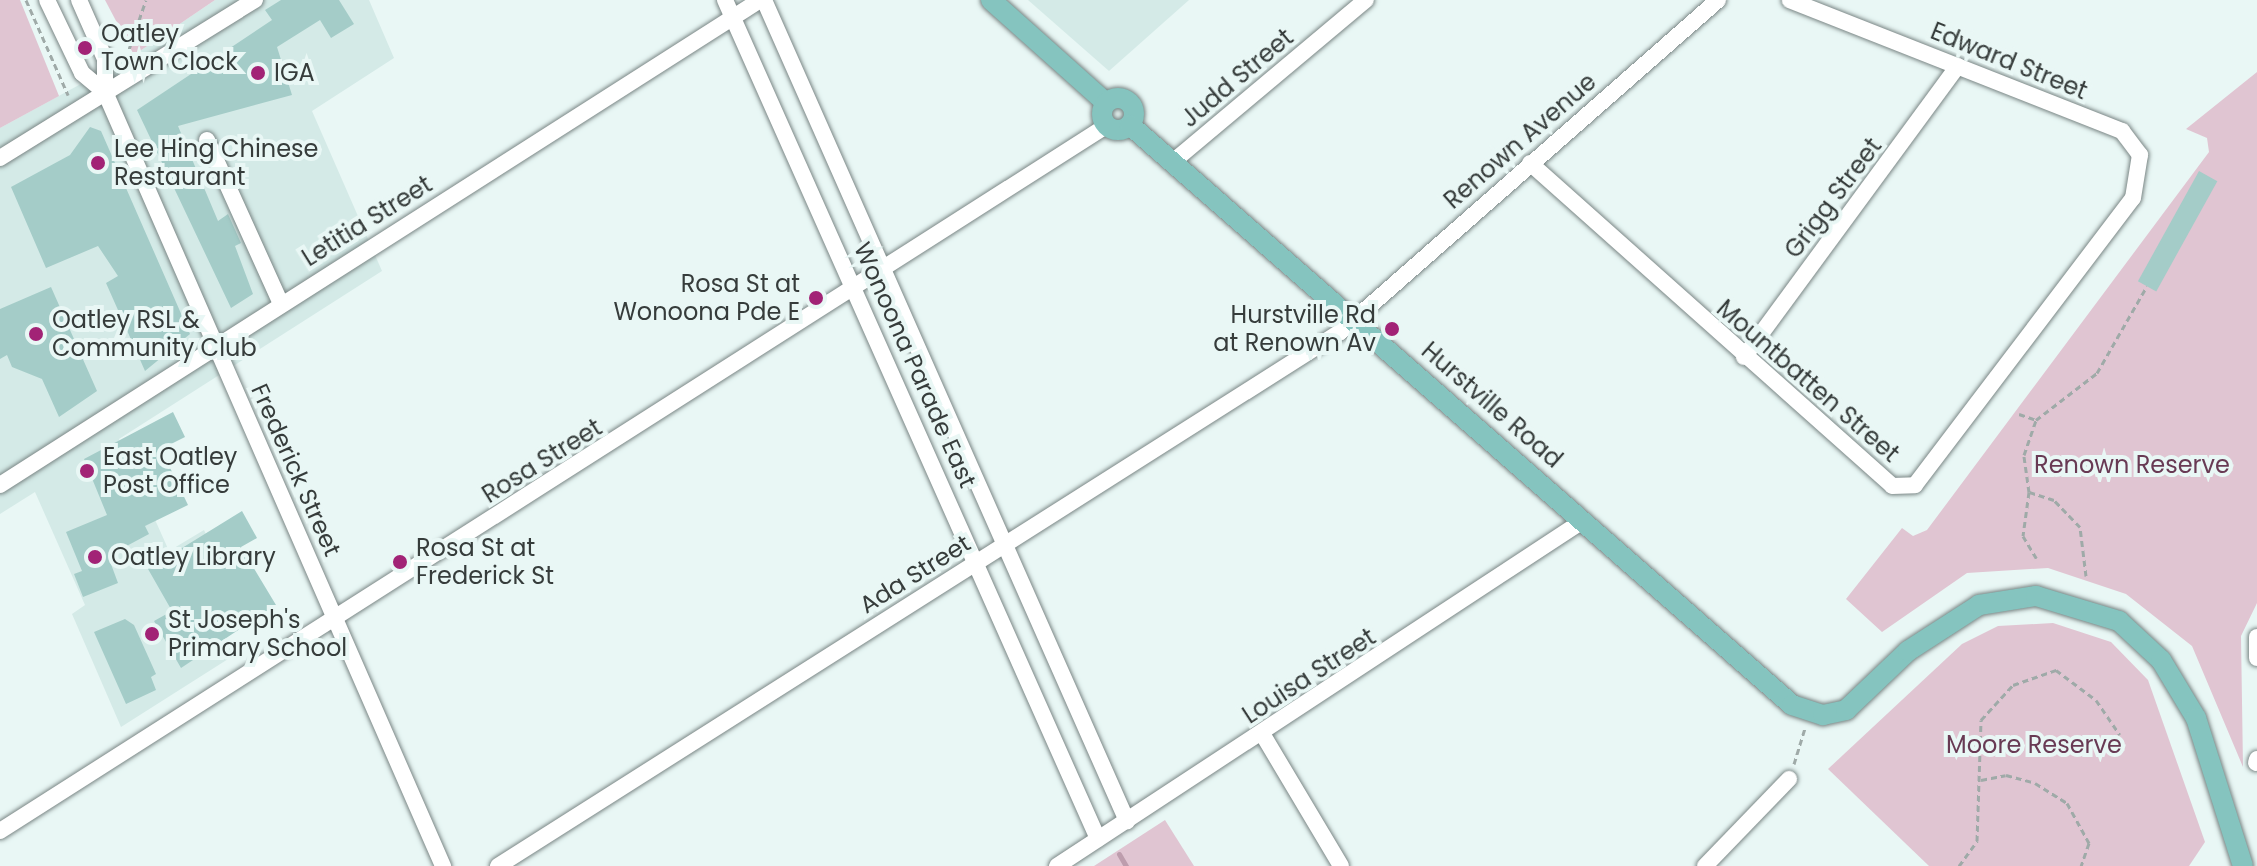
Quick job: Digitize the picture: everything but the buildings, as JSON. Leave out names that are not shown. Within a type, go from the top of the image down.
[{"type":"main road","points":[[991,0],[1106,103],[1106,126],[1130,125]]},
{"type":"main road","name":"Hurstville Road","points":[[1106,103],[1130,104],[1130,125],[1175,160],[1584,520],[1815,713]]},
{"type":"main road","points":[[1815,713],[1853,705],[1908,651],[1979,605],[2036,596],[2090,607],[2142,640],[2187,700],[2243,866]]},
{"type":"street","name":"Frederick Street","points":[[47,0],[82,73],[105,92]]},
{"type":"street","name":"Frederick Street","points":[[79,0],[105,59],[105,92],[443,866]]},
{"type":"street","points":[[0,158],[255,0]]},
{"type":"street","name":"Wonoona Parade East","points":[[725,0],[1098,839]]},
{"type":"street","name":"Wonoona Parade East","points":[[762,0],[1007,545],[1127,821]]},
{"type":"street","name":"Letitia Street","points":[[0,485],[762,0]]},
{"type":"street","name":"Judd Street","points":[[1175,160],[1366,0]]},
{"type":"street","name":"Renown Avenue","points":[[1354,318],[1718,0]]},
{"type":"street","name":"Edward Street","points":[[1790,0],[2122,131]]},
{"type":"street","name":"Grigg Street","points":[[1744,357],[1958,66]]},
{"type":"street","name":"Rosa Street","points":[[0,831],[856,289],[1106,126]]},
{"type":"street","name":"Mountbatten Street","points":[[1530,163],[1892,486],[1915,485],[2133,198],[2141,162],[2122,131]]},
{"type":"street","points":[[207,140],[281,304]]},
{"type":"street","name":"Ada Street","points":[[498,866],[1007,545],[1354,318]]},
{"type":"street","name":"Louisa Street","points":[[1057,866],[1263,735],[1584,520]]},
{"type":"street","points":[[2257,637],[2257,658]]},
{"type":"street","points":[[1263,735],[1341,866]]},
{"type":"street","points":[[1705,866],[1789,779]]},
{"type":"path","points":[[26,0],[76,112]]},
{"type":"path","points":[[126,58],[146,0]]},
{"type":"path","points":[[2036,558],[2022,528],[2029,492],[2024,455],[2036,420],[2097,373],[2147,286]]},
{"type":"path","points":[[2019,414],[2036,420]]},
{"type":"path","points":[[2029,492],[2070,513],[2087,544],[2086,576]]},
{"type":"path","points":[[1959,866],[1977,841],[1981,720],[2013,685],[2056,670],[2096,700],[2120,735]]},
{"type":"path","points":[[1789,779],[1815,713]]},
{"type":"path","points":[[1981,780],[2006,775],[2035,783],[2067,803],[2089,843],[2081,866]]},
{"type":"shaded area","points":[[215,0],[369,0],[394,58],[312,111],[382,271],[119,439],[169,551],[204,530],[223,571],[196,589],[236,654],[121,727],[72,614],[85,605],[35,492],[0,514],[0,128],[134,55]]},
{"type":"shaded area","points":[[1028,0],[1189,0],[1109,71]]},
{"type":"green space","points":[[0,0],[20,0],[59,96],[0,128]]},
{"type":"green space","points":[[105,0],[215,0],[134,55]]},
{"type":"green space","name":"Renown Reserve","points":[[2257,72],[2257,603],[2241,636],[2243,767],[2192,646],[2126,594],[2048,568],[1967,573],[1882,632],[1846,599],[1902,528],[1913,536],[1927,530],[2209,152],[2207,138],[2186,129]]},
{"type":"green space","name":"Moore Reserve","points":[[2053,623],[2111,642],[2148,680],[2205,842],[2189,866],[1929,866],[1828,769],[1962,644],[1998,626]]},
{"type":"green space","points":[[1165,820],[1194,866],[1094,866]]},
{"type":"waterway","points":[[1119,854],[1126,866]]},
{"type":"place","name":"Oatley Town Clock","points":[[85,48]]},
{"type":"place","name":"IGA","points":[[258,73]]},
{"type":"place","name":"Lee Hing Chinese Restaurant","points":[[98,163]]},
{"type":"place","name":"Rosa St at Wonoona Pde E","points":[[816,298]]},
{"type":"place","name":"Hurstville Rd at Renown Av","points":[[1392,329]]},
{"type":"place","name":"Oatley RSL & Community Club","points":[[36,334]]},
{"type":"place","name":"East Oatley Post Office","points":[[87,471]]},
{"type":"place","name":"Oatley Library","points":[[95,557]]},
{"type":"place","name":"Rosa St at Frederick St","points":[[400,562]]},
{"type":"place","name":"St Joseph's Primary School","points":[[152,634]]}]
